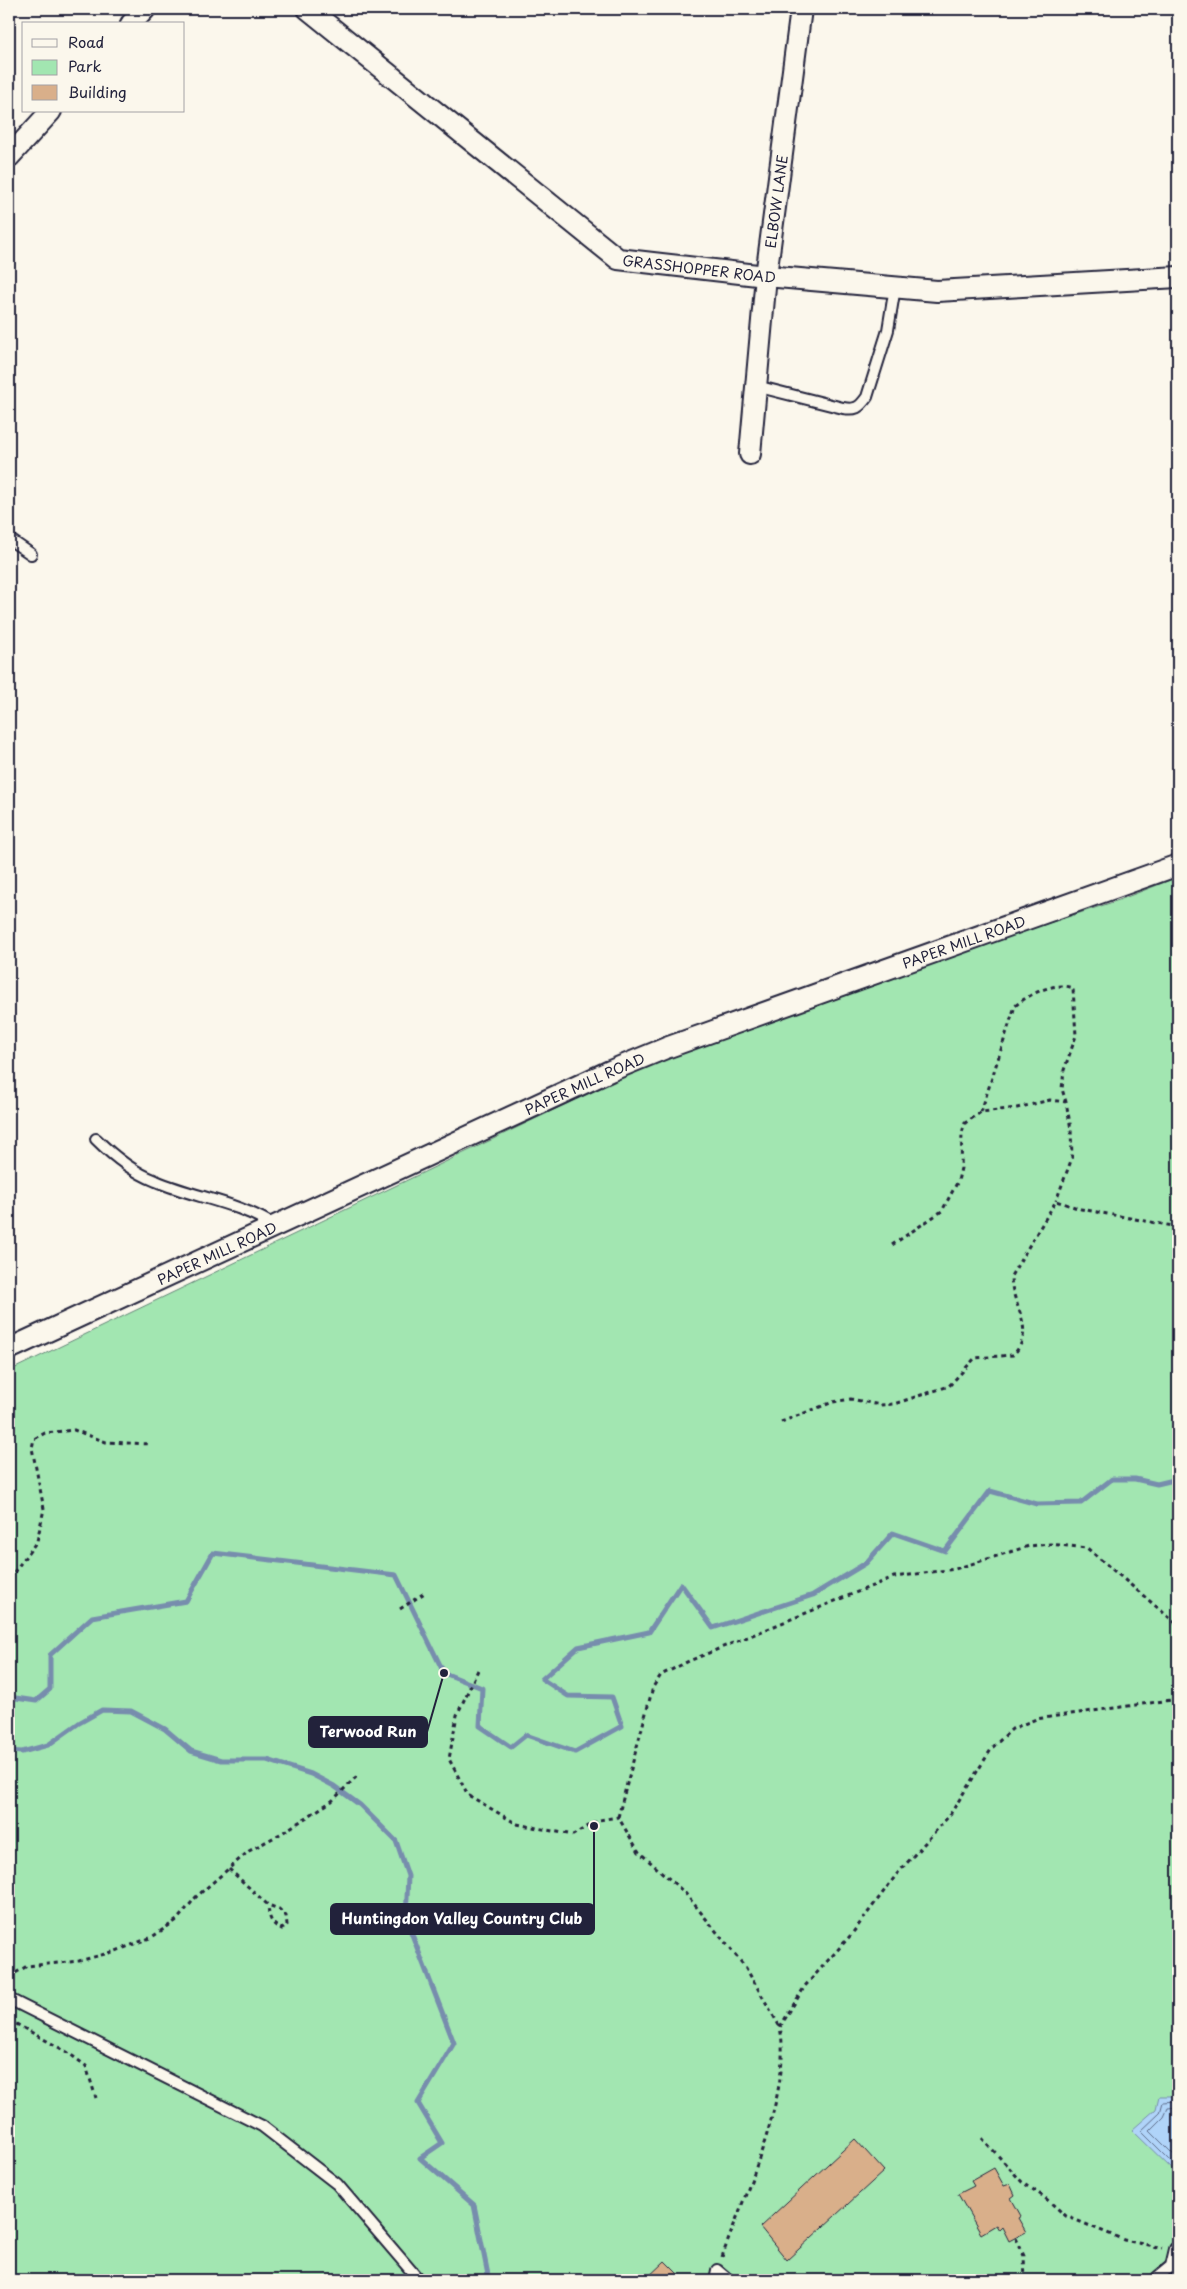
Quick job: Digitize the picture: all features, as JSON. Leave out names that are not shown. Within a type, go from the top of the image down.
[{"type":"street","points":[[133,22],[145,9]]},
{"type":"street","name":"GRASSHOPPER ROAD","points":[[308,9],[618,259],[766,276],[937,291],[1178,277]]},
{"type":"street","name":"ELBOW LANE","points":[[750,454],[766,276],[801,9]]},
{"type":"street","points":[[9,156],[49,112]]},
{"type":"street","name":"PAPER MILL ROAD","points":[[9,1349],[523,1110],[666,1048],[1178,865]]},
{"type":"lane","points":[[756,386],[843,408],[854,410],[861,406],[867,398],[885,338],[895,287]]},
{"type":"lane","points":[[9,539],[31,554]]},
{"type":"lane","points":[[96,1139],[136,1172],[155,1181],[241,1207],[275,1226]]},
{"type":"lane","points":[[9,1999],[262,2126],[337,2184],[419,2280]]},
{"type":"lane","points":[[1154,2280],[1171,2266],[1176,2249]]},
{"type":"lane","points":[[716,2275],[729,2280]]},
{"type":"path","points":[[781,1422],[833,1402],[850,1399],[880,1404],[894,1404],[949,1386],[975,1358],[1013,1355],[1022,1346],[1025,1334],[1011,1286],[1012,1276],[1056,1202],[1072,1158],[1071,1129],[1062,1089],[1064,1070],[1076,1036],[1073,988],[1064,984],[1025,997],[1015,1006],[981,1112]]},
{"type":"path","points":[[892,1245],[942,1211],[959,1174],[962,1133],[965,1123],[981,1112],[1017,1108],[1050,1100],[1066,1102]]},
{"type":"path","points":[[1056,1202],[1081,1209],[1178,1228]]},
{"type":"path","points":[[9,1579],[37,1541],[44,1508],[32,1448],[34,1439],[45,1433],[74,1430],[106,1442],[150,1444]]},
{"type":"path","points":[[716,2275],[770,2125],[784,2045],[780,2027],[746,1968],[685,1893],[639,1852],[618,1817],[653,1687],[661,1675],[688,1661],[894,1577],[955,1569],[1029,1546],[1050,1544],[1087,1548],[1178,1625]]},
{"type":"path","points":[[400,1610],[426,1592]]},
{"type":"path","points":[[478,1670],[457,1715],[449,1759],[468,1795],[517,1824],[573,1835],[599,1820],[618,1817]]},
{"type":"path","points":[[780,2027],[805,1986],[851,1935],[896,1874],[949,1816],[992,1748],[1012,1729],[1036,1719],[1178,1699]]},
{"type":"path","points":[[9,1977],[27,1966],[79,1961],[152,1937],[177,1920],[196,1897],[249,1851],[332,1801],[356,1776]]},
{"type":"path","points":[[229,1869],[268,1905],[279,1909],[286,1916],[287,1925],[282,1929],[273,1925],[269,1917],[268,1905]]},
{"type":"path","points":[[9,2020],[67,2052],[86,2066],[96,2098]]},
{"type":"path","points":[[982,2138],[1022,2182],[1044,2197],[1066,2216],[1124,2240],[1176,2249]]},
{"type":"path","points":[[1016,2238],[1024,2256],[1025,2280]]},
{"type":"green space","points":[[1178,877],[1178,2280],[9,2280],[9,1371],[637,1070],[830,995],[1119,900]]},
{"type":"water","points":[[1159,2096],[1178,2096],[1178,2175],[1132,2130],[1156,2109]]},
{"type":"building","points":[[855,2139],[884,2171],[787,2260],[760,2227]]},
{"type":"building","points":[[994,2168],[1004,2186],[1010,2184],[1015,2195],[1011,2198],[1021,2216],[1018,2218],[1026,2232],[1009,2241],[1002,2227],[999,2230],[996,2225],[981,2234],[958,2194],[974,2186],[971,2181]]},
{"type":"building","points":[[665,2261],[684,2280],[645,2280]]},
{"type":"waterway","points":[[9,1697],[36,1701],[50,1689],[50,1655],[92,1617],[186,1601],[213,1553],[396,1575],[444,1673],[482,1688],[480,1726],[511,1747],[526,1735],[575,1752],[622,1726],[612,1697],[568,1696],[542,1679],[578,1647],[649,1632],[681,1584],[713,1628],[813,1595],[866,1563],[893,1533],[945,1551],[990,1491],[1037,1504],[1081,1503],[1112,1479],[1135,1479],[1157,1484],[1178,1479]]},
{"type":"waterway","points":[[9,1751],[22,1752],[48,1745],[79,1723],[102,1710],[131,1711],[165,1729],[191,1751],[221,1760],[267,1760],[311,1774],[334,1786],[360,1805],[396,1841],[408,1876],[406,1919],[454,2043],[418,2103],[442,2143],[420,2158],[474,2205],[489,2280]]},
{"type":"place","name":"Terwood Run","points":[[444,1673]]},
{"type":"place","name":"Huntingdon Valley Country Club","points":[[594,1826]]}]
